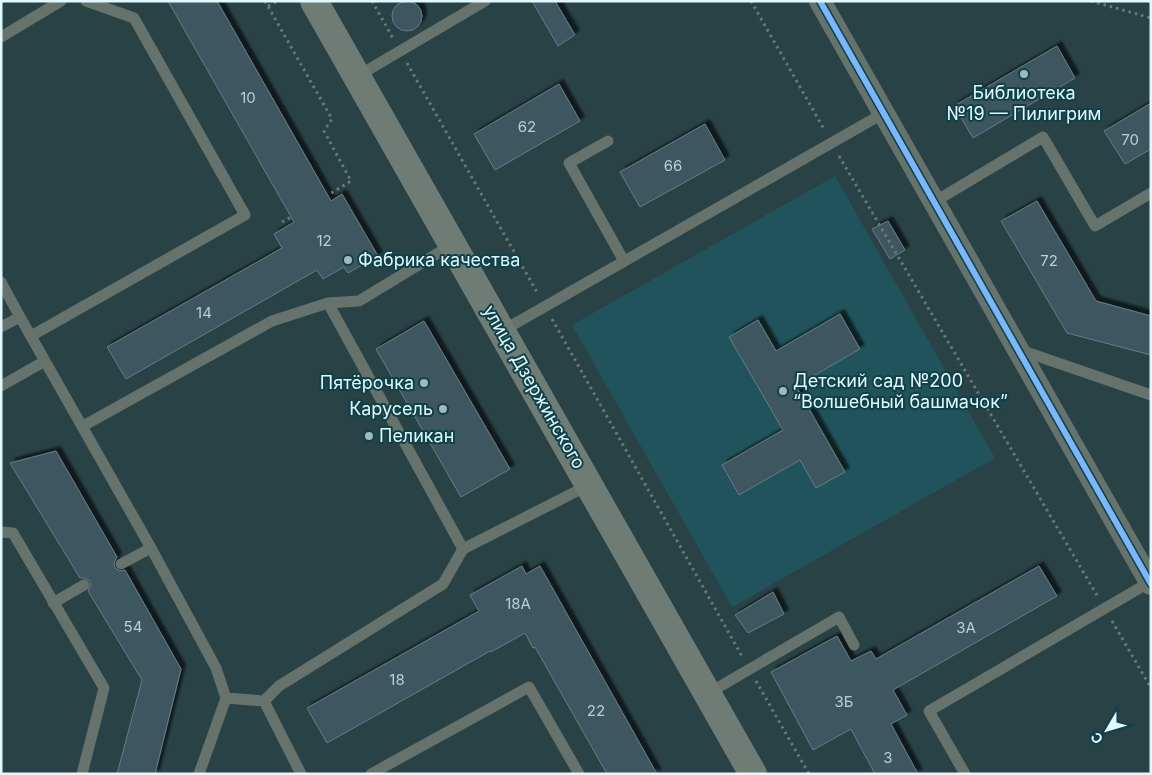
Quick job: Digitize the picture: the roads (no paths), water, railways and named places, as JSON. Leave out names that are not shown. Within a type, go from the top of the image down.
[{"type":"main road","name":"улица Дзержинского","points":[[314,1],[752,774]]},
{"type":"street","points":[[820,1],[1150,583]]},
{"type":"lane","points":[[1,37],[61,1]]},
{"type":"lane","points":[[31,336],[245,215],[134,18],[86,1]]},
{"type":"lane","points":[[356,77],[478,3]]},
{"type":"lane","points":[[502,331],[884,113]]},
{"type":"lane","points":[[934,202],[1043,137],[1094,226],[1151,193]]},
{"type":"lane","points":[[608,141],[569,164],[624,261]]},
{"type":"lane","points":[[83,426],[272,321],[328,303],[359,301],[453,244]]},
{"type":"lane","points":[[1,282],[151,548],[216,668],[226,698],[199,774]]},
{"type":"lane","points":[[328,303],[463,549]]},
{"type":"lane","points":[[1,327],[20,317]]},
{"type":"lane","points":[[1018,349],[1151,395]]},
{"type":"lane","points":[[1,386],[45,361]]},
{"type":"lane","points":[[264,701],[278,686],[443,584],[463,549],[589,484]]},
{"type":"lane","points":[[1,532],[13,533],[104,688],[82,774]]},
{"type":"lane","points":[[121,564],[151,548]]},
{"type":"lane","points":[[965,774],[929,711],[1150,583]]},
{"type":"lane","points":[[53,603],[84,585]]},
{"type":"lane","points":[[707,694],[839,617],[854,644]]},
{"type":"lane","points":[[371,774],[529,687],[579,774]]},
{"type":"lane","points":[[226,698],[264,701]]},
{"type":"lane","points":[[264,701],[301,774]]},
{"type":"place","name":"Библиотека №19 — Пилигрим","points":[[1024,74]]},
{"type":"place","name":"Фабрика качества","points":[[348,260]]},
{"type":"place","name":"Пятёрочка","points":[[424,383]]},
{"type":"place","name":"Детский сад №200 “Волшебный башмачок”","points":[[783,391]]},
{"type":"place","name":"Карусель","points":[[443,409]]},
{"type":"place","name":"Пеликан","points":[[369,436]]}]
